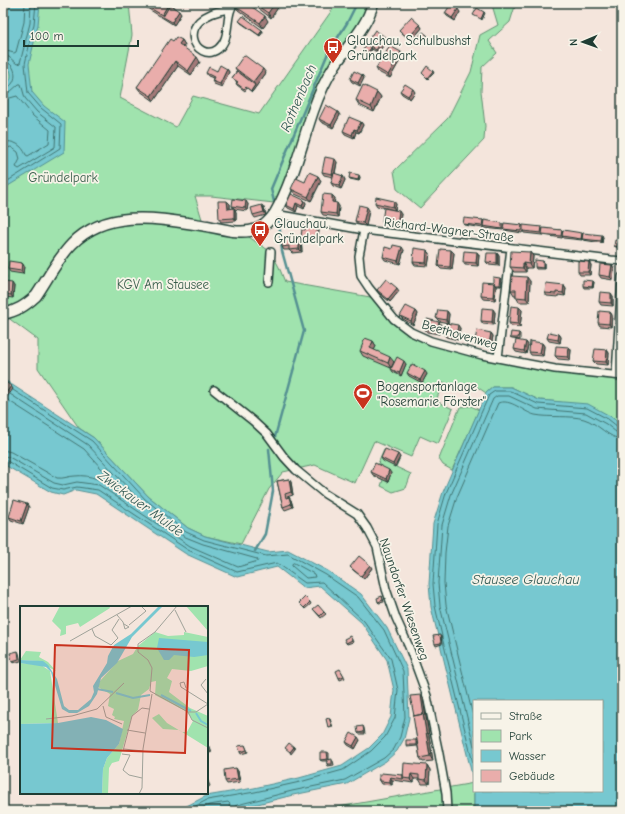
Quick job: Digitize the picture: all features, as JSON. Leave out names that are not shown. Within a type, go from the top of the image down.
[{"type":"street","points":[[3,314],[22,308],[36,296],[72,244],[87,231],[103,224],[115,220],[136,218],[194,224],[243,232],[259,228],[270,220],[275,214],[285,194],[321,89],[336,64],[365,25],[373,3]]},
{"type":"street","points":[[232,6],[227,32],[223,42],[218,49],[209,52],[202,50],[195,44],[192,36],[196,24],[209,15],[232,6]]},
{"type":"street","name":"Richard-Wagner-Straße","points":[[275,214],[364,230],[611,260],[622,260]]},
{"type":"street","name":"Beethovenweg","points":[[364,230],[359,256],[361,276],[394,319],[411,332],[431,341],[498,358],[555,369],[619,375]]},
{"type":"street","points":[[498,358],[510,248]]},
{"type":"street","points":[[269,282],[271,252]]},
{"type":"street","points":[[619,375],[622,277]]},
{"type":"street","name":"Naundorfer Wiesenweg","points":[[214,390],[267,434],[296,470],[325,494],[357,514],[367,528],[377,547],[386,589],[427,696],[446,793],[447,811]]},
{"type":"green space","points":[[3,3],[129,3],[132,35],[120,98],[176,127],[193,96],[259,114],[337,3],[372,3],[336,64],[283,195],[274,203],[211,196],[195,196],[204,226],[243,233],[271,252],[285,282],[376,298],[411,332],[482,355],[622,376],[622,425],[610,416],[560,402],[539,400],[511,387],[493,387],[486,393],[473,384],[460,389],[443,382],[436,401],[453,409],[438,444],[420,436],[411,457],[374,441],[355,483],[315,465],[283,472],[269,489],[241,544],[205,536],[188,528],[148,496],[94,438],[79,428],[38,368],[38,340],[3,314]]},
{"type":"green space","points":[[494,3],[516,3],[510,22],[489,41],[497,53],[482,67],[481,91],[485,126],[484,140],[420,208],[397,189],[394,171],[448,118],[471,72],[480,35],[498,25],[492,5]]},
{"type":"green space","points":[[471,406],[479,410],[452,470],[443,465],[439,459],[460,407]]},
{"type":"green space","points":[[384,450],[400,457],[396,467],[411,474],[406,488],[393,492],[381,486],[383,480],[373,475]]},
{"type":"green space","points":[[473,783],[474,811],[315,811]]},
{"type":"water","points":[[3,3],[40,3],[38,25],[29,64],[32,92],[44,106],[65,122],[64,152],[3,189],[3,86],[9,81],[11,75],[10,70],[3,64]]},
{"type":"water","name":"Zwickauer Mulde","points":[[3,379],[94,438],[148,496],[188,528],[205,536],[268,552],[288,550],[328,571],[361,594],[387,628],[407,669],[409,718],[404,739],[397,751],[386,761],[347,784],[293,795],[230,811],[177,811],[206,796],[254,788],[299,778],[342,766],[369,748],[382,735],[391,717],[394,690],[387,660],[362,623],[320,586],[304,588],[277,567],[237,577],[186,554],[96,494],[76,490],[63,495],[51,492],[3,464]]},
{"type":"water","name":"Stausee Glauchau","points":[[493,387],[511,387],[539,400],[588,404],[610,416],[622,425],[622,811],[474,811],[474,792],[603,792],[603,700],[473,700],[473,779],[431,607],[429,584],[433,524],[443,492],[486,393]]},
{"type":"building","points":[[169,3],[162,15],[143,4]]},
{"type":"building","points":[[237,3],[248,3],[265,16],[260,23],[235,6]]},
{"type":"building","points":[[255,3],[275,3],[268,13]]},
{"type":"building","points":[[451,4],[458,9],[452,18],[445,13]]},
{"type":"building","points":[[170,5],[179,11],[172,22],[163,17]]},
{"type":"building","points":[[477,8],[484,12],[481,19],[473,15]]},
{"type":"building","points":[[243,16],[262,30],[259,35],[239,21]]},
{"type":"building","points":[[411,17],[420,25],[408,38],[399,30]]},
{"type":"building","points":[[375,30],[385,37],[376,50],[366,43]]},
{"type":"building","points":[[423,32],[427,35],[421,42],[417,38]]},
{"type":"building","points":[[176,37],[182,40],[179,44],[197,57],[188,71],[175,61],[151,96],[137,87],[170,39],[173,41]]},
{"type":"building","points":[[367,45],[371,48],[367,53],[363,50]]},
{"type":"building","points":[[390,46],[401,52],[388,75],[376,68]]},
{"type":"building","points":[[244,55],[263,69],[253,82],[235,68]]},
{"type":"building","points":[[220,65],[227,69],[220,84],[212,81],[214,77],[206,73],[209,67],[217,71]]},
{"type":"building","points":[[427,66],[433,71],[427,78],[422,73]]},
{"type":"building","points":[[237,71],[255,85],[251,91],[246,87],[244,89],[232,78]]},
{"type":"building","points":[[354,71],[362,75],[358,83],[350,79]]},
{"type":"building","points":[[405,84],[413,89],[408,96],[400,91]]},
{"type":"building","points":[[363,85],[377,92],[371,107],[356,100]]},
{"type":"building","points":[[326,105],[338,112],[331,125],[319,119]]},
{"type":"building","points":[[349,117],[361,122],[357,130],[354,129],[352,135],[343,131]]},
{"type":"building","points":[[325,157],[335,159],[332,174],[322,172]]},
{"type":"building","points":[[309,172],[318,176],[308,197],[291,189],[296,178],[305,182]]},
{"type":"building","points":[[334,173],[343,176],[339,186],[331,183]]},
{"type":"building","points":[[350,173],[359,175],[358,180],[349,178]]},
{"type":"building","points":[[291,194],[304,200],[302,206],[296,203],[294,209],[286,205]]},
{"type":"building","points":[[323,194],[332,195],[332,202],[337,203],[336,214],[321,212]]},
{"type":"building","points":[[376,197],[394,201],[393,207],[375,203]]},
{"type":"building","points":[[233,199],[246,201],[245,208],[232,206]]},
{"type":"building","points":[[218,201],[227,201],[228,209],[234,208],[234,218],[219,219]]},
{"type":"building","points":[[262,205],[264,212],[253,215],[251,208]]},
{"type":"building","points":[[359,205],[367,207],[363,223],[355,221]]},
{"type":"building","points":[[384,208],[399,211],[397,224],[382,221]]},
{"type":"building","points":[[464,218],[483,220],[482,226],[463,224]]},
{"type":"building","points":[[484,220],[502,223],[502,229],[483,226]]},
{"type":"building","points":[[504,223],[522,225],[521,231],[503,229]]},
{"type":"building","points":[[523,225],[542,227],[541,233],[523,231]]},
{"type":"building","points":[[305,226],[317,228],[315,239],[301,237],[302,229],[305,230]]},
{"type":"building","points":[[543,228],[562,230],[561,236],[542,234]]},
{"type":"building","points":[[563,230],[582,233],[581,239],[562,236]]},
{"type":"building","points":[[583,233],[602,235],[601,241],[582,239]]},
{"type":"building","points":[[299,236],[299,249],[289,250],[289,246],[282,247],[282,237]]},
{"type":"building","points":[[615,240],[622,241],[622,247],[614,246]]},
{"type":"building","points":[[393,245],[402,247],[398,261],[383,257],[385,247],[392,249]]},
{"type":"building","points":[[414,248],[427,250],[426,263],[413,262]]},
{"type":"building","points":[[440,249],[451,250],[450,267],[438,266]]},
{"type":"building","points":[[464,251],[477,252],[476,263],[463,262]]},
{"type":"building","points":[[511,251],[530,252],[529,264],[523,263],[523,268],[510,267]]},
{"type":"building","points":[[487,253],[497,253],[497,263],[486,262]]},
{"type":"building","points":[[535,260],[543,261],[543,268],[535,267]]},
{"type":"building","points":[[9,261],[22,263],[21,271],[8,269]]},
{"type":"building","points":[[578,261],[589,262],[588,272],[578,272]]},
{"type":"building","points":[[600,264],[612,265],[610,277],[599,275]]},
{"type":"building","points":[[512,276],[527,277],[526,298],[516,297],[516,290],[511,290]]},
{"type":"building","points":[[493,277],[500,278],[499,285],[495,285],[493,283]]},
{"type":"building","points":[[386,279],[397,288],[388,299],[377,290]]},
{"type":"building","points":[[583,280],[593,281],[592,287],[583,286]]},
{"type":"building","points":[[5,282],[12,283],[11,295],[4,294]]},
{"type":"building","points":[[482,282],[494,283],[493,297],[481,296]]},
{"type":"building","points":[[546,283],[564,285],[563,293],[545,293]]},
{"type":"building","points":[[600,292],[611,293],[611,303],[599,302]]},
{"type":"building","points":[[406,306],[416,311],[411,321],[400,316]]},
{"type":"building","points":[[511,306],[519,307],[518,324],[509,323]]},
{"type":"building","points":[[482,308],[493,309],[492,322],[481,321]]},
{"type":"building","points":[[438,310],[447,311],[446,320],[436,318]]},
{"type":"building","points":[[599,311],[610,312],[609,324],[598,323]]},
{"type":"building","points":[[427,319],[439,322],[437,331],[425,329]]},
{"type":"building","points":[[446,323],[458,325],[456,337],[444,334]]},
{"type":"building","points":[[477,330],[491,333],[489,344],[475,341]]},
{"type":"building","points":[[511,332],[519,333],[518,338],[510,338]]},
{"type":"building","points":[[549,332],[559,334],[558,340],[547,338]]},
{"type":"building","points":[[365,338],[373,341],[370,348],[390,357],[388,363],[360,351]]},
{"type":"building","points":[[516,340],[526,342],[524,351],[514,349]]},
{"type":"building","points":[[530,341],[542,343],[540,353],[529,352]]},
{"type":"building","points":[[556,346],[569,347],[568,357],[555,356]]},
{"type":"building","points":[[595,349],[607,350],[606,362],[593,361]]},
{"type":"building","points":[[397,357],[404,361],[399,373],[391,369]]},
{"type":"building","points":[[412,364],[425,371],[420,380],[407,373]]},
{"type":"building","points":[[3,380],[11,386],[5,394],[3,392]]},
{"type":"building","points":[[385,449],[398,454],[393,464],[381,458]]},
{"type":"building","points":[[375,463],[389,470],[386,479],[371,472]]},
{"type":"building","points":[[289,479],[291,492],[285,494],[286,498],[289,497],[291,504],[283,507],[277,481]]},
{"type":"building","points":[[14,500],[27,504],[21,521],[9,517]]},
{"type":"building","points":[[359,556],[370,565],[361,576],[350,567]]},
{"type":"building","points":[[382,596],[383,600],[378,602],[377,598]]},
{"type":"building","points":[[305,597],[310,602],[304,608],[299,603]]},
{"type":"building","points":[[318,605],[324,612],[320,616],[313,609]]},
{"type":"building","points":[[440,635],[441,643],[435,644],[433,636]]},
{"type":"building","points":[[350,636],[352,640],[346,643],[344,639]]},
{"type":"building","points":[[18,651],[19,659],[12,661],[10,653]]},
{"type":"building","points":[[340,669],[344,676],[339,678],[336,671]]},
{"type":"building","points":[[421,695],[424,716],[423,714],[414,716],[410,696]]},
{"type":"building","points":[[423,714],[430,756],[420,758],[413,716]]},
{"type":"building","points":[[329,718],[332,726],[328,727],[326,719]]},
{"type":"building","points":[[363,726],[364,732],[358,733],[357,727]]},
{"type":"building","points":[[351,733],[358,737],[353,746],[346,742]]},
{"type":"building","points":[[406,740],[416,740],[416,745],[406,745]]},
{"type":"building","points":[[289,743],[294,747],[290,752],[285,748]]},
{"type":"building","points":[[245,745],[247,750],[240,752],[238,746]]},
{"type":"building","points":[[210,747],[211,751],[208,752],[208,748]]},
{"type":"building","points":[[320,752],[327,752],[328,759],[320,760]]},
{"type":"building","points":[[332,759],[332,764],[327,764],[327,760]]},
{"type":"building","points":[[404,763],[427,765],[426,780],[419,779],[419,775],[411,774],[410,779],[403,778]]},
{"type":"building","points":[[236,768],[238,779],[225,781],[224,770]]},
{"type":"building","points":[[381,773],[403,775],[403,779],[390,777],[390,782],[380,781],[379,774],[381,775]]},
{"type":"waterway","name":"Rothenbach","points":[[275,206],[271,189],[328,53],[347,23],[357,3]]},
{"type":"waterway","name":"Rothenbach","points":[[275,437],[304,331],[282,251],[279,222]]},
{"type":"waterway","name":"Rothenbach","points":[[255,551],[265,534],[273,491],[269,449]]},
{"type":"place","name":"Glauchau, Schulbushst Gründelpark","points":[[333,64]]},
{"type":"place","name":"Glauchau, Gründelpark","points":[[260,247]]},
{"type":"place","name":"Bogensportanlage \"Rosemarie Förster\"","points":[[363,410]]},
{"type":"park label","name":"Gründelpark","points":[[63,177]]},
{"type":"park label","name":"KGV Am Stausee","points":[[163,284]]}]
